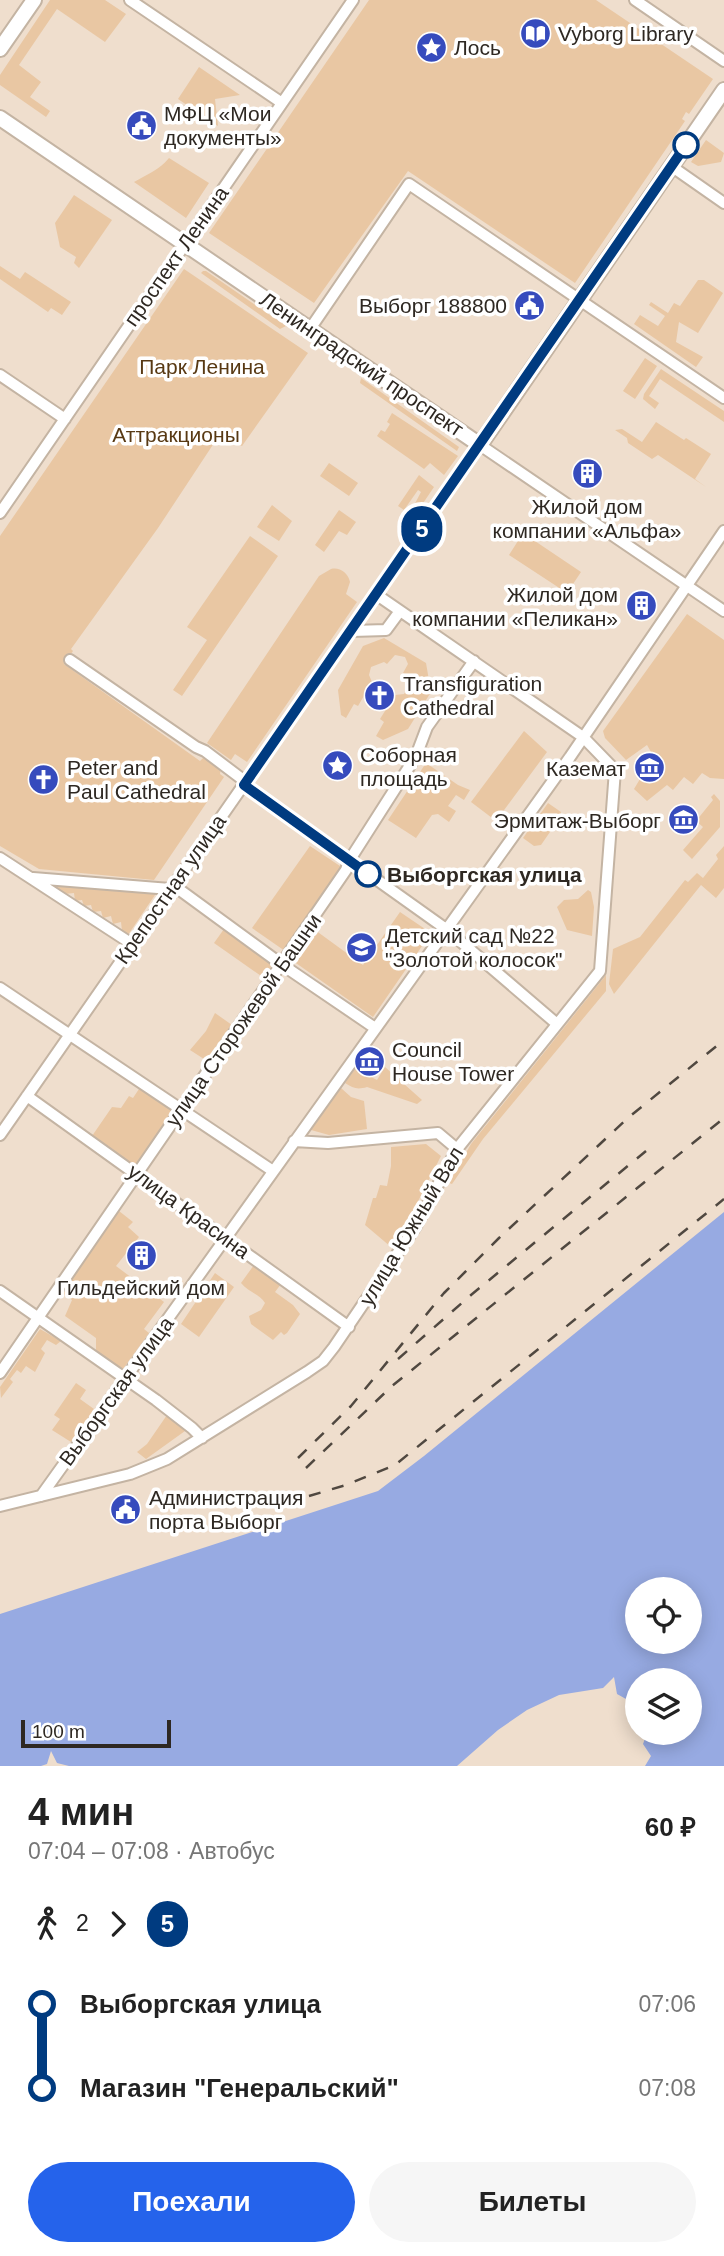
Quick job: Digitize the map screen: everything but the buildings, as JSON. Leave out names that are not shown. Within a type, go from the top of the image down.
[{"type":"main road","points":[[0,49],[34,0]]},
{"type":"main road","name":"Крепостная улица","points":[[480,445],[724,90]]},
{"type":"main road","name":"Ленинградский проспект","points":[[1,123],[185,243],[480,445]]},
{"type":"street","points":[[130,0],[282,103]]},
{"type":"street","name":"проспект Ленина","points":[[0,513],[353,0]]},
{"type":"street","points":[[635,0],[724,61]]},
{"type":"street","points":[[671,166],[724,203]]},
{"type":"street","points":[[310,329],[409,184],[724,398]]},
{"type":"street","points":[[0,375],[65,419]]},
{"type":"street","name":"Ленинградский проспект","points":[[480,445],[724,611]]},
{"type":"street","name":"Крепостная улица","points":[[0,1135],[30,1098],[132,944],[480,445]]},
{"type":"street","name":"Выборгская улица","points":[[41,1496],[583,737],[724,531]]},
{"type":"street","points":[[377,595],[583,737]]},
{"type":"street","points":[[352,631],[386,630],[400,611]]},
{"type":"street","points":[[70,660],[195,747],[205,751],[349,861],[446,929],[557,1024]]},
{"type":"street","name":"улица Сторожевой Башни","points":[[0,1373],[346,870],[349,861],[416,756],[427,727],[474,661]]},
{"type":"street","name":"улица Южный Вал","points":[[2,1504],[131,1474],[167,1459],[323,1361],[349,1327],[416,1226],[457,1149],[600,971],[615,770],[583,737]]},
{"type":"street","points":[[0,858],[132,944]]},
{"type":"street","points":[[32,878],[172,887],[375,1028]]},
{"type":"street","points":[[0,988],[273,1171]]},
{"type":"street","name":"улица Красина","points":[[30,1098],[349,1327]]},
{"type":"street","points":[[294,1141],[328,1143],[438,1133],[457,1149]]},
{"type":"street","points":[[0,1292],[124,1378],[202,1438]]},
{"type":"green space","points":[[50,0],[105,0],[126,14],[105,42],[57,9],[19,65],[41,82],[30,97],[50,111],[46,117],[0,85],[0,75]]},
{"type":"green space","points":[[369,0],[596,0],[713,79],[689,114],[686,112],[682,119],[685,121],[575,283],[408,171],[314,303],[209,233]]},
{"type":"green space","points":[[199,67],[240,95],[215,99],[218,126],[178,99]]},
{"type":"green space","points":[[706,140],[724,153],[721,162],[698,166],[691,162]]},
{"type":"green space","points":[[169,158],[209,183],[186,218],[134,182],[157,169]]},
{"type":"green space","points":[[74,195],[112,220],[79,268],[74,263],[76,257],[60,247],[55,223]]},
{"type":"green space","points":[[0,266],[20,279],[25,272],[71,302],[62,315],[51,308],[48,312],[0,279]]},
{"type":"green space","name":"Парк Ленина","points":[[184,269],[308,353],[242,446],[220,434],[158,528],[71,649],[73,651],[64,664],[200,761],[205,756],[221,768],[220,774],[224,777],[154,880],[39,869],[0,846],[0,536]]},
{"type":"green space","points":[[203,271],[286,326],[280,329],[201,273]]},
{"type":"green space","points":[[698,280],[704,280],[723,293],[698,333],[679,322],[676,342],[703,357],[696,367],[634,324],[640,315],[658,326],[665,316],[649,305],[651,302],[668,313],[674,303],[680,306]]},
{"type":"green space","points":[[645,358],[657,366],[635,399],[623,391]]},
{"type":"green space","points":[[661,369],[724,411],[724,422],[660,379],[649,396],[659,403],[655,409],[643,399]]},
{"type":"green space","points":[[361,378],[459,447],[457,451],[360,383]]},
{"type":"green space","points":[[392,413],[458,456],[444,475],[430,463],[424,469],[377,436],[381,430],[385,432]]},
{"type":"green space","points":[[656,422],[711,454],[695,479],[706,487],[658,455],[652,459],[628,443],[627,438],[615,430],[622,429],[642,442]]},
{"type":"green space","points":[[329,463],[358,483],[349,496],[320,476]]},
{"type":"green space","points":[[419,475],[434,487],[413,518],[409,515],[421,492],[418,490],[404,510],[398,506]]},
{"type":"green space","points":[[272,505],[292,521],[279,541],[257,527]]},
{"type":"green space","points":[[339,510],[356,522],[347,535],[339,531],[324,552],[315,545]]},
{"type":"green space","points":[[523,533],[581,572],[567,593],[509,555]]},
{"type":"green space","points":[[250,536],[278,556],[182,696],[173,690],[207,640],[187,627]]},
{"type":"green space","points":[[331,569],[343,571],[347,576],[350,582],[346,594],[357,602],[247,762],[235,754],[231,760],[207,743],[319,576]]},
{"type":"green space","points":[[687,614],[724,640],[724,779],[710,778],[702,773],[693,784],[684,777],[673,790],[667,785],[647,801],[634,789],[640,779],[662,771],[655,753],[651,752],[647,745],[626,760],[605,738],[603,731]]},
{"type":"green space","points":[[384,638],[426,663],[431,692],[408,729],[383,740],[376,736],[384,722],[380,719],[395,695],[404,694],[408,688],[406,675],[403,673],[408,664],[405,657],[395,655],[387,664],[384,662],[371,667],[369,675],[372,682],[358,706],[354,704],[346,718],[341,715],[338,690],[363,646]]},
{"type":"green space","points":[[524,731],[547,752],[496,821],[471,802]]},
{"type":"green space","points":[[426,763],[470,790],[464,800],[456,795],[448,806],[456,811],[449,822],[438,814],[432,815],[416,838],[388,820]]},
{"type":"green space","points":[[714,794],[720,801],[720,827],[692,859],[683,850],[703,827],[696,821],[713,800],[711,797]]},
{"type":"green space","points":[[548,803],[561,812],[559,819],[541,845],[534,846],[523,838]]},
{"type":"green space","points":[[310,846],[343,868],[285,951],[252,928]]},
{"type":"green space","points":[[724,846],[724,888],[716,898],[701,885],[614,994],[609,984],[613,949],[640,937],[685,880],[688,882],[697,873],[703,878],[718,859],[716,855]]},
{"type":"green space","points":[[55,884],[157,892],[128,935],[122,931],[121,922],[113,924],[111,916],[103,918],[101,911],[93,912],[91,905],[84,906],[82,900],[75,901],[74,893],[65,894],[53,887]]},
{"type":"green space","points":[[588,890],[591,892],[594,907],[592,936],[567,930],[557,907],[564,900],[578,899]]},
{"type":"green space","name":"Детский сад №22 \"Золотой колосок\"","points":[[400,912],[431,933],[373,1017],[293,961],[315,930],[363,965]]},
{"type":"green space","points":[[224,929],[272,965],[264,978],[214,943]]},
{"type":"green space","points":[[606,975],[606,991],[483,1139],[452,1184],[449,1183],[471,1144]]},
{"type":"green space","points":[[215,1013],[232,1025],[207,1061],[190,1050],[206,1031]]},
{"type":"green space","points":[[385,1067],[422,1100],[417,1104],[367,1087],[355,1088],[345,1083],[355,1069],[377,1080]]},
{"type":"green space","points":[[141,1086],[176,1110],[136,1168],[92,1136],[112,1107],[121,1108],[129,1096],[133,1098]]},
{"type":"green space","points":[[341,1088],[351,1097],[364,1101],[367,1129],[329,1135],[311,1130]]},
{"type":"green space","points":[[426,1144],[441,1156],[408,1221],[391,1247],[365,1225],[373,1198],[376,1198],[380,1185],[387,1186],[391,1147]]},
{"type":"green space","points":[[119,1211],[133,1222],[128,1227],[139,1237],[116,1266],[164,1302],[144,1329],[149,1333],[123,1369],[96,1351],[96,1338],[65,1316],[72,1300],[62,1293]]},
{"type":"green space","points":[[254,1265],[281,1284],[275,1292],[293,1305],[300,1314],[287,1333],[284,1335],[281,1332],[273,1340],[251,1324],[249,1316],[261,1310],[265,1303],[241,1283]]},
{"type":"green space","points":[[215,1273],[234,1287],[199,1337],[181,1324]]},
{"type":"green space","points":[[40,1329],[61,1341],[56,1345],[47,1340],[41,1349],[45,1353],[35,1372],[26,1366],[21,1373],[17,1370],[10,1379],[13,1382],[1,1398],[0,1387]]},
{"type":"green space","points":[[76,1383],[86,1390],[80,1399],[94,1409],[71,1442],[52,1430],[60,1419],[54,1415]]},
{"type":"green space","points":[[167,1415],[184,1427],[185,1431],[146,1459],[137,1452],[147,1444]]},
{"type":"water","points":[[724,1212],[724,1766],[645,1766],[651,1756],[644,1745],[702,1745],[702,1668],[625,1668],[625,1698],[617,1694],[614,1677],[603,1688],[559,1695],[527,1710],[498,1730],[457,1766],[69,1766],[57,1763],[51,1751],[47,1764],[41,1766],[0,1766],[0,1614],[378,1491]]},
{"type":"railway","points":[[298,1458],[351,1406],[444,1293],[499,1238],[629,1117],[724,1040]]},
{"type":"railway","points":[[306,1468],[392,1386],[724,1118]]},
{"type":"railway","points":[[398,1359],[471,1295],[646,1151]]},
{"type":"railway","points":[[309,1496],[346,1485],[395,1465],[724,1199]]},
{"type":"bus line","name":"5","points":[[368,874],[244,785],[686,145]]},
{"type":"place","name":"Vyborg Library","points":[[535,33]]},
{"type":"place","name":"Лось","points":[[431,47]]},
{"type":"place","name":"МФЦ «Мои документы»","points":[[141,125]]},
{"type":"place","name":"Выборг 188800","points":[[530,305]]},
{"type":"place","name":"Жилой дом компании «Альфа»","points":[[587,474]]},
{"type":"place","name":"Жилой дом компании «Пеликан»","points":[[641,606]]},
{"type":"place","name":"Transfiguration Cathedral","points":[[380,695]]},
{"type":"place","name":"Соборная площадь","points":[[337,766]]},
{"type":"place","name":"Каземат","points":[[649,768]]},
{"type":"place","name":"Peter and Paul Cathedral","points":[[44,779]]},
{"type":"place","name":"Эрмитаж-Выборг","points":[[684,820]]},
{"type":"place","name":"Выборгская улица","points":[[368,874]]},
{"type":"place","name":"Детский сад №22 \"Золотой колосок\"","points":[[362,947]]},
{"type":"place","name":"Council House Tower","points":[[369,1061]]},
{"type":"place","name":"Гильдейский дом","points":[[141,1255]]},
{"type":"place","name":"Администрация порта Выборг","points":[[126,1509]]},
{"type":"park label","name":"Аттракционы","points":[[176,434]]}]
